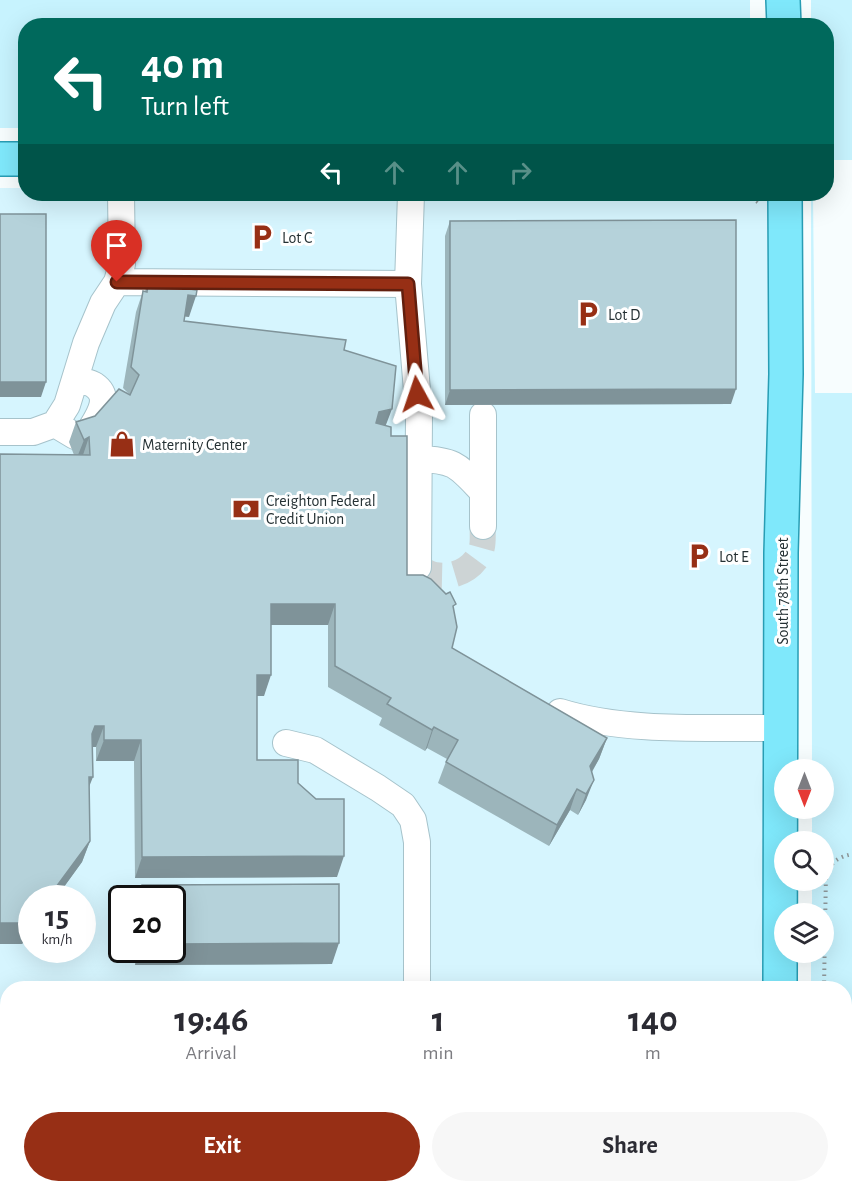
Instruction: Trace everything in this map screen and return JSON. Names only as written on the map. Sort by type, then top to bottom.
[{"type":"main road","points":[[783,0],[784,18]]},
{"type":"main road","points":[[0,159],[18,159]]},
{"type":"main road","name":"South 78th Street","points":[[780,981],[782,553],[786,374],[785,201]]},
{"type":"lane","points":[[0,432],[33,432],[55,424],[67,405],[86,343],[103,303],[117,282],[122,264],[121,201]]},
{"type":"lane","points":[[411,201],[408,284],[419,414],[418,567]]},
{"type":"lane","points":[[117,282],[408,284]]},
{"type":"lane","points":[[55,424],[75,435],[89,432],[102,409],[103,398],[95,385],[76,379]]},
{"type":"lane","points":[[483,415],[483,525]]},
{"type":"lane","points":[[418,459],[440,460],[459,466],[483,492]]},
{"type":"lane","points":[[560,712],[585,720],[627,724],[670,727],[781,728]]},
{"type":"lane","points":[[286,743],[315,750],[378,788],[403,805],[413,820],[417,842],[417,981]]},
{"type":"path","points":[[824,981],[826,872],[832,862],[842,856],[852,854]]},
{"type":"shaded area","points":[[0,0],[750,0],[750,18],[18,18],[18,128],[0,128]]},
{"type":"shaded area","points":[[811,0],[852,0],[852,160],[834,160],[834,18],[811,18]]},
{"type":"shaded area","points":[[0,188],[18,188],[18,201],[769,201],[766,981],[0,981]]},
{"type":"shaded area","points":[[811,201],[813,201],[815,393],[852,393],[852,981],[811,981],[811,963],[834,963],[834,903],[812,903],[812,891],[834,891],[834,831],[812,831],[812,819],[834,819],[834,759],[812,759]]},
{"type":"building","points":[[0,214],[46,214],[46,382],[0,382]]},
{"type":"building","name":"Lot D","points":[[736,220],[736,389],[450,390],[450,221]]},
{"type":"building","points":[[148,283],[197,290],[196,296],[188,295],[184,321],[346,340],[344,350],[396,366],[392,409],[379,412],[376,423],[391,427],[391,436],[407,436],[407,575],[423,575],[431,579],[446,594],[450,592],[456,604],[453,606],[457,627],[452,648],[607,738],[590,766],[594,780],[586,794],[577,789],[557,825],[446,762],[458,740],[434,727],[432,730],[387,704],[391,698],[335,666],[335,604],[271,604],[271,675],[257,675],[257,760],[298,760],[298,783],[316,799],[344,799],[344,856],[142,857],[141,740],[104,740],[104,726],[95,726],[92,734],[93,777],[89,777],[90,841],[58,885],[18,885],[18,923],[0,923],[0,454],[90,455],[89,437],[84,440],[76,422],[95,416],[119,389],[130,395],[139,375],[131,367],[143,291],[147,292]]},
{"type":"building","points":[[339,884],[339,943],[186,944],[186,885],[142,885]]},
{"type":"tunnel","points":[[418,567],[431,574],[442,576],[463,571],[474,562],[481,550],[483,526]]},
{"type":"place","name":"Lot C","points":[[262,237]]},
{"type":"place","name":"Lot D","points":[[588,314]]},
{"type":"place","name":"Maternity Center","points":[[122,444]]},
{"type":"place","name":"Creighton Federal Credit Union","points":[[246,509]]},
{"type":"place","name":"Lot E","points":[[699,556]]},
{"type":"route","points":[[117,282],[408,284],[417,394]]}]
